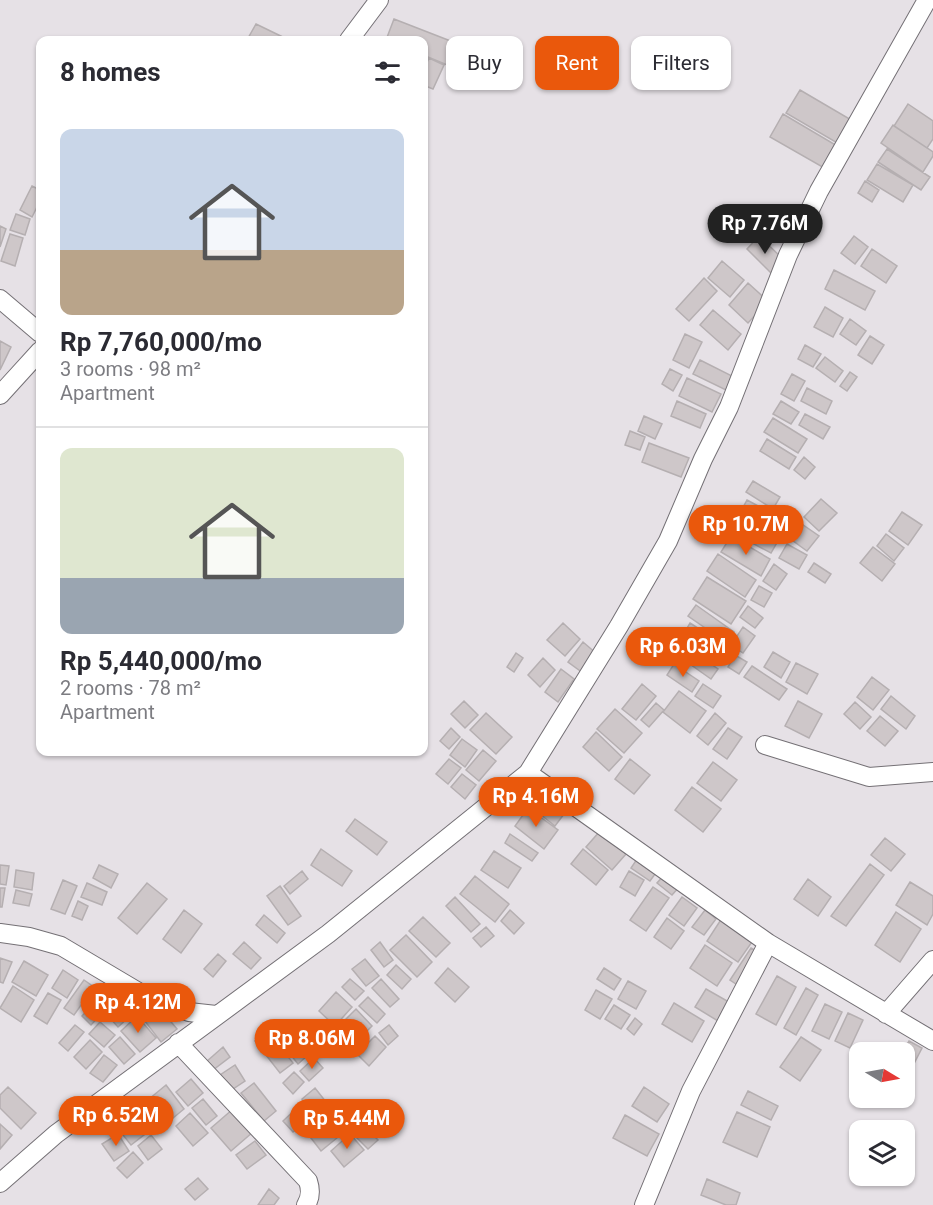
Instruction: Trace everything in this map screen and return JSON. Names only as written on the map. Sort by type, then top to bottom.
[{"type":"street","points":[[352,36],[379,0]]},
{"type":"street","points":[[0,1183],[57,1134],[328,934],[528,773],[619,626],[668,541],[703,459],[729,407],[788,255],[819,191],[927,0]]},
{"type":"street","points":[[0,299],[36,330]]},
{"type":"street","points":[[0,395],[36,355]]},
{"type":"street","points":[[765,745],[869,777],[933,772]]},
{"type":"street","points":[[528,773],[768,943],[933,1041]]},
{"type":"street","points":[[0,933],[61,945],[152,1000],[189,1012],[216,1015]]},
{"type":"street","points":[[644,1205],[691,1091],[768,943]]},
{"type":"street","points":[[886,1014],[933,960]]},
{"type":"street","points":[[178,1043],[308,1181],[310,1199],[306,1205]]},
{"type":"building","points":[[394,19],[446,39],[446,64],[428,57],[428,36],[388,36]]},
{"type":"building","points":[[256,24],[281,36],[249,36]]},
{"type":"building","points":[[429,58],[444,65],[433,89],[428,87]]},
{"type":"building","points":[[800,90],[853,121],[839,144],[786,113]]},
{"type":"building","points":[[908,104],[933,121],[933,139],[927,148],[894,126]]},
{"type":"building","points":[[783,114],[839,147],[826,169],[770,137]]},
{"type":"building","points":[[893,125],[933,152],[923,172],[881,143]]},
{"type":"building","points":[[887,149],[930,177],[921,190],[878,162]]},
{"type":"building","points":[[877,164],[913,185],[903,202],[867,180]]},
{"type":"building","points":[[865,181],[879,190],[872,202],[858,193]]},
{"type":"building","points":[[32,186],[36,188],[36,209],[32,217],[20,210]]},
{"type":"building","points":[[16,214],[30,219],[25,235],[10,230]]},
{"type":"building","points":[[0,226],[6,229],[0,247]]},
{"type":"building","points":[[10,234],[23,238],[15,266],[1,261]]},
{"type":"building","points":[[759,236],[784,260],[771,273],[747,249]]},
{"type":"building","points":[[854,236],[868,247],[855,264],[841,253]]},
{"type":"building","points":[[872,249],[897,266],[886,283],[861,266]]},
{"type":"building","points":[[722,261],[744,280],[730,297],[708,278]]},
{"type":"building","points":[[834,270],[875,291],[865,310],[825,289]]},
{"type":"building","points":[[704,278],[717,291],[689,321],[676,309]]},
{"type":"building","points":[[748,283],[768,301],[748,323],[729,305]]},
{"type":"building","points":[[825,307],[843,318],[833,337],[814,327]]},
{"type":"building","points":[[713,310],[741,334],[728,350],[700,325]]},
{"type":"building","points":[[850,319],[866,331],[856,345],[840,334]]},
{"type":"building","points":[[685,334],[702,342],[689,368],[673,360]]},
{"type":"building","points":[[870,336],[884,345],[872,364],[858,355]]},
{"type":"building","points":[[0,341],[11,347],[0,370]]},
{"type":"building","points":[[805,345],[821,354],[813,367],[798,359]]},
{"type":"building","points":[[825,357],[843,371],[835,382],[816,368]]},
{"type":"building","points":[[700,360],[732,376],[726,390],[693,374]]},
{"type":"building","points":[[670,369],[682,375],[673,391],[662,384]]},
{"type":"building","points":[[850,372],[857,377],[847,391],[840,386]]},
{"type":"building","points":[[792,374],[805,381],[794,401],[781,394]]},
{"type":"building","points":[[687,378],[721,394],[712,412],[679,396]]},
{"type":"building","points":[[807,388],[832,401],[826,414],[801,401]]},
{"type":"building","points":[[677,401],[706,414],[700,428],[671,416]]},
{"type":"building","points":[[781,401],[799,412],[791,424],[773,414]]},
{"type":"building","points":[[805,414],[830,427],[823,439],[799,425]]},
{"type":"building","points":[[644,416],[662,424],[655,439],[638,431]]},
{"type":"building","points":[[773,418],[807,439],[798,453],[764,432]]},
{"type":"building","points":[[630,431],[645,437],[640,450],[625,445]]},
{"type":"building","points":[[767,439],[796,457],[789,469],[760,451]]},
{"type":"building","points":[[649,443],[689,458],[681,477],[642,462]]},
{"type":"building","points":[[804,457],[815,467],[805,479],[794,470]]},
{"type":"building","points":[[753,481],[780,497],[773,509],[746,492]]},
{"type":"building","points":[[821,499],[837,513],[819,531],[804,517]]},
{"type":"building","points":[[747,500],[775,515],[768,528],[740,513]]},
{"type":"building","points":[[902,512],[922,525],[908,545],[889,531]]},
{"type":"building","points":[[745,520],[779,539],[771,553],[737,535]]},
{"type":"building","points":[[796,520],[819,536],[807,551],[785,535]]},
{"type":"building","points":[[886,534],[904,548],[894,561],[877,546]]},
{"type":"building","points":[[731,536],[770,559],[761,576],[721,552]]},
{"type":"building","points":[[787,544],[807,555],[799,569],[779,558]]},
{"type":"building","points":[[873,547],[895,564],[882,581],[860,563]]},
{"type":"building","points":[[718,554],[756,580],[745,597],[707,571]]},
{"type":"building","points":[[814,563],[831,574],[825,583],[808,572]]},
{"type":"building","points":[[774,564],[787,574],[776,590],[763,581]]},
{"type":"building","points":[[707,577],[746,601],[731,624],[693,599]]},
{"type":"building","points":[[759,586],[772,593],[764,607],[751,600]]},
{"type":"building","points":[[696,605],[734,632],[727,643],[688,616]]},
{"type":"building","points":[[748,606],[763,618],[755,628],[740,617]]},
{"type":"building","points":[[563,623],[580,639],[565,656],[547,640]]},
{"type":"building","points":[[690,623],[710,636],[702,649],[682,637]]},
{"type":"building","points":[[743,627],[755,636],[743,653],[731,645]]},
{"type":"building","points":[[713,639],[730,651],[721,665],[703,653]]},
{"type":"building","points":[[583,642],[597,654],[583,673],[568,662]]},
{"type":"building","points":[[679,642],[718,669],[711,679],[673,652]]},
{"type":"building","points":[[773,652],[790,662],[781,678],[764,667]]},
{"type":"building","points":[[516,653],[523,658],[514,672],[507,667]]},
{"type":"building","points":[[735,655],[747,662],[739,674],[728,667]]},
{"type":"building","points":[[543,658],[555,670],[540,687],[528,675]]},
{"type":"building","points":[[796,663],[818,674],[807,694],[786,682]]},
{"type":"building","points":[[674,664],[699,681],[692,692],[667,675]]},
{"type":"building","points":[[752,666],[787,689],[779,700],[744,677]]},
{"type":"building","points":[[561,669],[574,679],[558,702],[545,692]]},
{"type":"building","points":[[872,677],[889,690],[873,710],[857,697]]},
{"type":"building","points":[[642,684],[656,696],[636,720],[622,709]]},
{"type":"building","points":[[703,684],[721,696],[713,708],[695,696]]},
{"type":"building","points":[[679,691],[706,711],[690,733],[663,712]]},
{"type":"building","points":[[891,696],[915,716],[906,729],[881,709]]},
{"type":"building","points":[[464,701],[478,715],[465,728],[451,714]]},
{"type":"building","points":[[798,701],[822,714],[809,738],[785,726]]},
{"type":"building","points":[[855,702],[871,717],[860,729],[844,714]]},
{"type":"building","points":[[656,703],[664,710],[649,727],[641,720]]},
{"type":"building","points":[[615,709],[642,733],[624,753],[597,729]]},
{"type":"building","points":[[486,713],[512,737],[496,754],[470,730]]},
{"type":"building","points":[[715,713],[726,723],[708,745],[697,736]]},
{"type":"building","points":[[880,716],[898,731],[885,746],[867,731]]},
{"type":"building","points":[[451,728],[460,737],[449,749],[440,741]]},
{"type":"building","points":[[728,728],[742,737],[727,759],[713,749]]},
{"type":"building","points":[[596,732],[622,757],[609,771],[583,747]]},
{"type":"building","points":[[462,739],[477,750],[465,767],[450,755]]},
{"type":"building","points":[[483,750],[496,761],[479,781],[466,770]]},
{"type":"building","points":[[449,759],[461,768],[448,784],[436,774]]},
{"type":"building","points":[[630,759],[650,775],[634,794],[615,779]]},
{"type":"building","points":[[713,762],[737,780],[721,801],[697,783]]},
{"type":"building","points":[[462,774],[476,785],[465,799],[451,787]]},
{"type":"building","points":[[692,787],[721,809],[703,832],[675,810]]},
{"type":"building","points":[[544,791],[567,810],[555,826],[531,807]]},
{"type":"building","points":[[528,808],[558,830],[544,849],[515,826]]},
{"type":"building","points":[[355,819],[387,842],[377,855],[346,831]]},
{"type":"building","points":[[600,831],[626,854],[612,870],[586,847]]},
{"type":"building","points":[[510,834],[538,853],[532,861],[505,843]]},
{"type":"building","points":[[885,838],[905,854],[891,871],[871,855]]},
{"type":"building","points":[[321,849],[352,871],[342,886],[311,865]]},
{"type":"building","points":[[583,849],[608,870],[596,885],[571,864]]},
{"type":"building","points":[[494,851],[521,868],[508,888],[481,870]]},
{"type":"building","points":[[639,856],[658,870],[650,881],[631,868]]},
{"type":"building","points":[[870,864],[884,875],[846,926],[831,916]]},
{"type":"building","points":[[0,865],[9,866],[6,885],[0,884]]},
{"type":"building","points":[[99,865],[118,874],[111,888],[93,878]]},
{"type":"building","points":[[16,870],[34,873],[32,890],[14,887]]},
{"type":"building","points":[[302,871],[308,879],[290,894],[284,886]]},
{"type":"building","points":[[629,871],[644,880],[635,896],[620,887]]},
{"type":"building","points":[[665,874],[680,886],[672,895],[657,883]]},
{"type":"building","points":[[475,876],[509,904],[495,922],[460,894]]},
{"type":"building","points":[[808,879],[831,897],[818,916],[794,899]]},
{"type":"building","points":[[63,880],[77,886],[65,914],[51,909]]},
{"type":"building","points":[[910,882],[933,896],[933,914],[927,925],[896,905]]},
{"type":"building","points":[[87,883],[107,892],[102,905],[81,897]]},
{"type":"building","points":[[147,883],[167,899],[137,934],[118,918]]},
{"type":"building","points":[[280,886],[301,916],[288,925],[267,896]]},
{"type":"building","points":[[653,887],[669,898],[646,931],[630,920]]},
{"type":"building","points":[[0,888],[5,888],[2,907],[0,907]]},
{"type":"building","points":[[16,890],[32,894],[29,906],[13,903]]},
{"type":"building","points":[[455,897],[480,924],[471,932],[446,906]]},
{"type":"building","points":[[682,897],[697,908],[684,926],[669,915]]},
{"type":"building","points":[[78,901],[88,906],[82,920],[72,916]]},
{"type":"building","points":[[184,910],[202,924],[181,953],[163,939]]},
{"type":"building","points":[[510,910],[524,923],[514,934],[501,921]]},
{"type":"building","points":[[705,910],[716,919],[704,935],[692,927]]},
{"type":"building","points":[[896,912],[921,929],[900,962],[875,945]]},
{"type":"building","points":[[264,915],[285,933],[277,943],[256,925]]},
{"type":"building","points":[[423,917],[450,943],[436,957],[409,931]]},
{"type":"building","points":[[667,918],[684,931],[671,949],[654,937]]},
{"type":"building","points":[[722,918],[754,939],[738,962],[707,941]]},
{"type":"building","points":[[486,927],[494,936],[481,947],[473,938]]},
{"type":"building","points":[[406,935],[432,962],[417,977],[390,950]]},
{"type":"building","points":[[244,942],[261,958],[251,969],[233,954]]},
{"type":"building","points":[[380,942],[393,960],[384,967],[371,950]]},
{"type":"building","points":[[705,945],[732,963],[717,986],[690,968]]},
{"type":"building","points":[[751,948],[760,953],[739,986],[730,980]]},
{"type":"building","points":[[218,954],[226,961],[213,977],[204,969]]},
{"type":"building","points":[[0,958],[12,962],[3,983],[0,982]]},
{"type":"building","points":[[365,959],[379,976],[366,986],[352,969]]},
{"type":"building","points":[[24,961],[48,975],[36,996],[12,982]]},
{"type":"building","points":[[396,965],[411,979],[402,989],[387,975]]},
{"type":"building","points":[[448,968],[469,987],[455,1002],[435,983]]},
{"type":"building","points":[[604,968],[621,979],[614,990],[597,979]]},
{"type":"building","points":[[63,970],[78,980],[67,998],[52,988]]},
{"type":"building","points":[[777,976],[796,987],[776,1025],[756,1014]]},
{"type":"building","points":[[350,979],[364,991],[355,1000],[342,987]]},
{"type":"building","points":[[381,979],[399,999],[390,1007],[372,988]]},
{"type":"building","points":[[84,980],[94,987],[74,1015],[64,1008]]},
{"type":"building","points":[[628,981],[646,991],[636,1009],[618,999]]},
{"type":"building","points":[[107,983],[121,992],[111,1008],[97,999]]},
{"type":"building","points":[[13,986],[34,1000],[21,1022],[0,1008]]},
{"type":"building","points":[[806,988],[818,995],[796,1035],[784,1028]]},
{"type":"building","points":[[706,989],[729,1002],[718,1021],[695,1007]]},
{"type":"building","points":[[596,990],[612,999],[600,1019],[585,1010]]},
{"type":"building","points":[[336,992],[352,1007],[335,1026],[319,1011]]},
{"type":"building","points":[[48,993],[61,1000],[47,1024],[34,1016]]},
{"type":"building","points":[[129,997],[139,1008],[118,1027],[108,1016]]},
{"type":"building","points":[[368,997],[385,1014],[377,1023],[359,1006]]},
{"type":"building","points":[[96,1001],[106,1009],[91,1025],[82,1016]]},
{"type":"building","points":[[674,1003],[704,1021],[692,1042],[662,1024]]},
{"type":"building","points":[[156,1004],[177,1029],[161,1042],[141,1016]]},
{"type":"building","points":[[825,1004],[842,1012],[829,1039],[812,1031]]},
{"type":"building","points":[[614,1005],[630,1015],[621,1029],[605,1019]]},
{"type":"building","points":[[356,1009],[372,1026],[354,1044],[338,1027]]},
{"type":"building","points":[[848,1013],[863,1020],[853,1042],[849,1042],[849,1048],[835,1041]]},
{"type":"building","points":[[137,1016],[156,1038],[140,1052],[121,1031]]},
{"type":"building","points":[[635,1018],[642,1024],[634,1035],[627,1029]]},
{"type":"building","points":[[281,1020],[308,1055],[298,1064],[270,1029]]},
{"type":"building","points":[[100,1022],[115,1035],[104,1047],[89,1034]]},
{"type":"building","points":[[75,1025],[84,1032],[68,1051],[59,1043]]},
{"type":"building","points":[[389,1025],[398,1036],[388,1045],[379,1033]]},
{"type":"building","points":[[268,1031],[293,1063],[280,1073],[255,1041]]},
{"type":"building","points":[[375,1036],[386,1047],[369,1066],[357,1054]]},
{"type":"building","points":[[120,1037],[135,1054],[124,1064],[109,1047]]},
{"type":"building","points":[[801,1037],[821,1050],[800,1081],[780,1067]]},
{"type":"building","points":[[90,1040],[102,1052],[86,1069],[74,1057]]},
{"type":"building","points":[[915,1044],[922,1048],[915,1062]]},
{"type":"building","points":[[223,1047],[230,1057],[213,1070],[206,1062]]},
{"type":"building","points":[[104,1055],[117,1065],[103,1082],[90,1073]]},
{"type":"building","points":[[314,1058],[323,1068],[309,1081],[300,1071]]},
{"type":"building","points":[[235,1065],[245,1081],[230,1091],[220,1075]]},
{"type":"building","points":[[294,1072],[304,1082],[293,1094],[283,1083]]},
{"type":"building","points":[[191,1079],[203,1093],[188,1106],[176,1092]]},
{"type":"building","points":[[254,1083],[276,1111],[264,1121],[241,1093]]},
{"type":"building","points":[[166,1085],[184,1109],[167,1123],[149,1099]]},
{"type":"building","points":[[8,1087],[36,1113],[21,1129],[0,1108],[0,1095]]},
{"type":"building","points":[[644,1087],[669,1104],[657,1122],[632,1106]]},
{"type":"building","points":[[315,1088],[334,1112],[321,1122],[302,1099]]},
{"type":"building","points":[[748,1091],[778,1106],[771,1120],[741,1105]]},
{"type":"building","points":[[203,1099],[217,1116],[206,1125],[192,1108]]},
{"type":"building","points":[[300,1105],[311,1117],[293,1132],[283,1121]]},
{"type":"building","points":[[233,1109],[253,1132],[231,1151],[211,1128]]},
{"type":"building","points":[[133,1111],[149,1131],[131,1145],[115,1125]]},
{"type":"building","points":[[737,1112],[770,1127],[757,1157],[723,1142]]},
{"type":"building","points":[[190,1113],[208,1133],[193,1146],[176,1126]]},
{"type":"building","points":[[625,1115],[659,1134],[647,1156],[613,1138]]},
{"type":"building","points":[[332,1120],[343,1133],[321,1151],[311,1138]]},
{"type":"building","points":[[358,1120],[378,1140],[368,1149],[349,1130]]},
{"type":"building","points":[[0,1124],[12,1135],[0,1149]]},
{"type":"building","points":[[118,1134],[129,1151],[114,1161],[102,1144]]},
{"type":"building","points":[[350,1134],[364,1150],[344,1167],[331,1151]]},
{"type":"building","points":[[151,1135],[162,1149],[148,1160],[138,1146]]},
{"type":"building","points":[[255,1141],[266,1155],[247,1169],[236,1155]]},
{"type":"building","points":[[133,1152],[143,1163],[127,1178],[117,1168]]},
{"type":"building","points":[[198,1178],[208,1189],[195,1200],[185,1189]]},
{"type":"building","points":[[707,1179],[740,1193],[736,1205],[726,1205],[701,1195]]},
{"type":"building","points":[[269,1189],[279,1198],[274,1205],[258,1205]]}]
